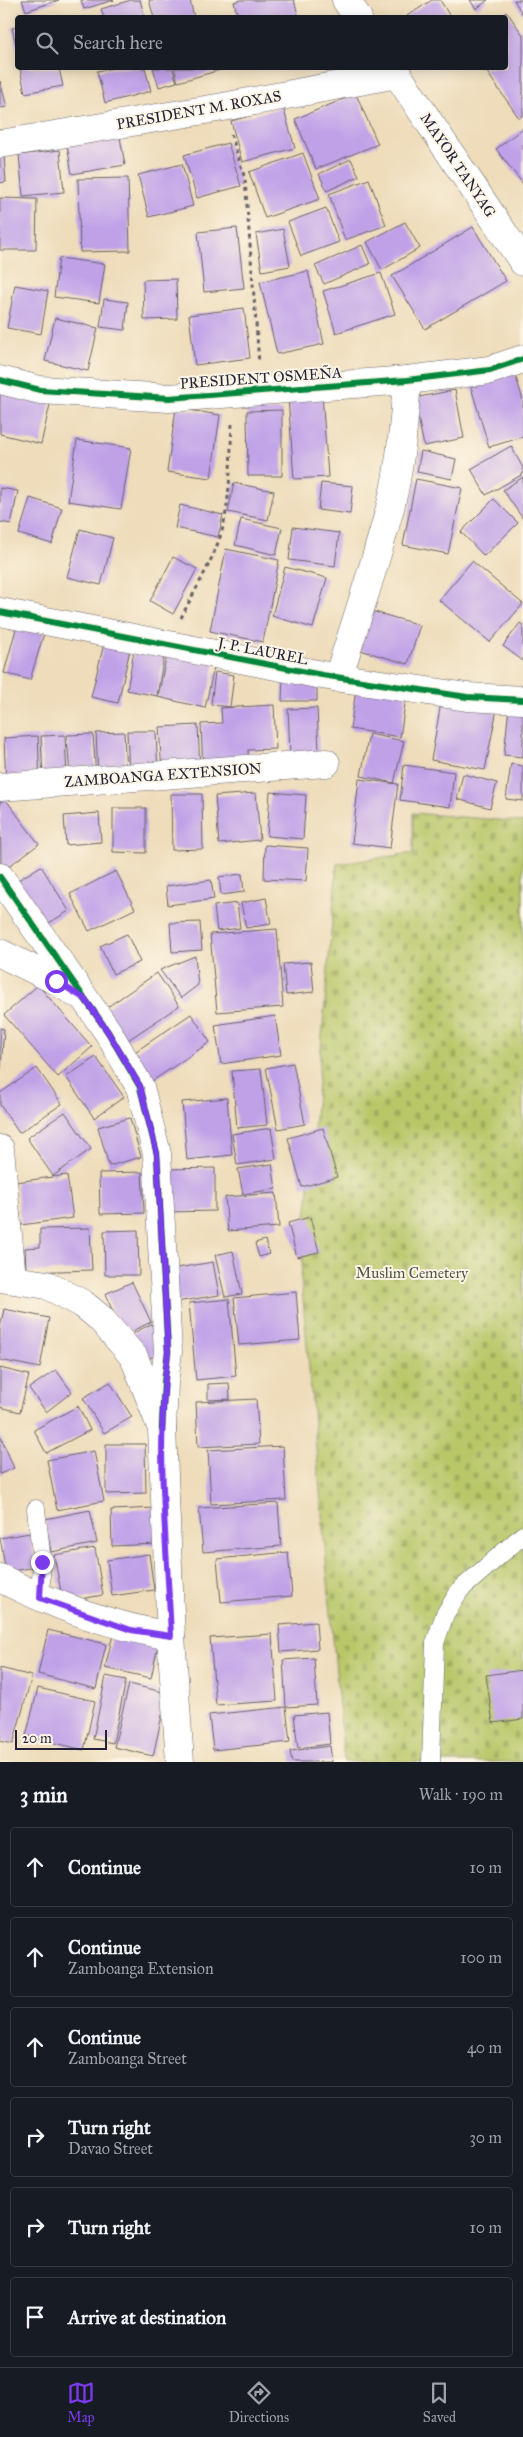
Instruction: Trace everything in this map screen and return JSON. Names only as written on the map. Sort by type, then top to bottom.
[{"type":"street","points":[[346,0],[356,15]]},
{"type":"street","name":"PRESIDENT M. ROXAS","points":[[0,144],[223,107],[395,71]]},
{"type":"street","name":"MAYOR TANYAG","points":[[395,71],[523,262]]},
{"type":"street","name":"PRESIDENT OSMEÑA","points":[[0,380],[40,390],[169,398],[407,380],[490,370],[523,358]]},
{"type":"street","points":[[338,678],[370,582],[392,502],[402,444],[407,380]]},
{"type":"street","name":"J. P. LAUREL","points":[[0,612],[338,678],[467,697],[523,700]]},
{"type":"street","name":"ZAMBOANGA EXTENSION","points":[[0,787],[326,763]]},
{"type":"street","points":[[0,877],[108,1032],[140,1086],[157,1154],[168,1352],[164,1382],[162,1429],[171,1636],[180,1762]]},
{"type":"street","points":[[0,953],[56,981],[85,999]]},
{"type":"street","points":[[0,1149],[6,1278],[47,1285],[83,1304],[100,1318],[134,1356],[162,1429]]},
{"type":"street","points":[[0,1578],[40,1598],[131,1630],[171,1636]]},
{"type":"lane","points":[[36,1510],[42,1562],[40,1598]]},
{"type":"lane","points":[[431,1762],[435,1643],[445,1614],[460,1590],[523,1535]]},
{"type":"path","points":[[223,107],[245,179],[261,391]]},
{"type":"path","points":[[168,645],[223,528],[230,478],[234,393]]},
{"type":"green space","name":"Muslim Cemetery","points":[[413,813],[523,822],[523,1762],[344,1762],[301,1278],[337,864],[413,853]]},
{"type":"building","points":[[22,0],[59,0],[26,11]]},
{"type":"building","points":[[81,0],[114,0],[84,9]]},
{"type":"building","points":[[131,0],[140,0],[144,15],[103,15],[101,9]]},
{"type":"building","points":[[149,0],[190,0],[193,15],[153,15]]},
{"type":"building","points":[[241,0],[294,0],[298,15],[237,15],[234,2]]},
{"type":"building","points":[[432,0],[440,0],[449,15],[409,15]]},
{"type":"building","points":[[470,0],[488,0],[476,9]]},
{"type":"building","points":[[514,0],[523,0],[523,15]]},
{"type":"building","points":[[507,12],[523,35],[523,115],[519,118],[485,70],[508,70],[508,15],[503,15]]},
{"type":"building","points":[[12,28],[15,28],[15,41]]},
{"type":"building","points":[[20,70],[59,70],[63,86],[25,93]]},
{"type":"building","points":[[146,70],[151,91],[105,103],[97,71]]},
{"type":"building","points":[[154,70],[173,70],[177,82],[159,87]]},
{"type":"building","points":[[175,70],[220,70],[178,82]]},
{"type":"building","points":[[0,81],[7,107],[0,108]]},
{"type":"building","points":[[356,94],[378,144],[316,169],[295,119]]},
{"type":"building","points":[[283,107],[295,148],[242,162],[231,121]]},
{"type":"building","points":[[523,128],[523,184],[496,149]]},
{"type":"building","points":[[120,137],[125,165],[72,174],[67,145]]},
{"type":"building","points":[[228,143],[241,186],[197,198],[184,155]]},
{"type":"building","points":[[60,150],[64,192],[23,196],[19,155]]},
{"type":"building","points":[[303,153],[320,199],[265,218],[249,172]]},
{"type":"building","points":[[0,155],[4,155],[6,182],[0,183]]},
{"type":"building","points":[[351,159],[359,176],[327,191],[319,174]]},
{"type":"building","points":[[182,164],[193,206],[149,217],[138,175]]},
{"type":"building","points":[[128,178],[130,251],[80,252],[78,179]]},
{"type":"building","points":[[369,179],[386,225],[345,240],[329,194]]},
{"type":"building","points":[[0,198],[37,199],[36,250],[0,250]]},
{"type":"building","points":[[326,208],[339,242],[301,256],[288,222]]},
{"type":"building","points":[[405,222],[420,248],[382,270],[367,242]]},
{"type":"building","points":[[473,227],[506,281],[425,329],[392,276]]},
{"type":"building","points":[[237,228],[244,288],[204,292],[198,232]]},
{"type":"building","points":[[283,229],[290,266],[262,271],[256,234]]},
{"type":"building","points":[[362,245],[370,264],[324,284],[315,266]]},
{"type":"building","points":[[59,258],[105,264],[99,303],[54,297]]},
{"type":"building","points":[[308,271],[324,344],[277,354],[260,282]]},
{"type":"building","points":[[381,273],[395,314],[336,333],[323,291]]},
{"type":"building","points":[[176,279],[177,319],[144,320],[143,280]]},
{"type":"building","points":[[15,285],[48,291],[41,334],[7,328]]},
{"type":"building","points":[[104,299],[128,302],[125,330],[100,327]]},
{"type":"building","points":[[244,308],[250,358],[195,365],[189,315]]},
{"type":"building","points":[[55,318],[98,328],[88,371],[45,361]]},
{"type":"building","points":[[514,371],[523,400],[523,437],[489,447],[470,384]]},
{"type":"building","points":[[0,388],[51,400],[41,444],[0,434]]},
{"type":"building","points":[[455,390],[464,438],[424,446],[414,398]]},
{"type":"building","points":[[322,394],[328,477],[294,479],[288,397]]},
{"type":"building","points":[[176,408],[220,415],[211,478],[167,472]]},
{"type":"building","points":[[282,410],[282,476],[248,476],[247,411]]},
{"type":"building","points":[[77,440],[131,448],[121,509],[68,501]]},
{"type":"building","points":[[511,446],[523,468],[523,474],[486,495],[471,469]]},
{"type":"building","points":[[421,451],[456,459],[452,479],[417,472]]},
{"type":"building","points":[[523,477],[523,519],[503,490]]},
{"type":"building","points":[[416,479],[462,488],[448,554],[403,545]]},
{"type":"building","points":[[234,483],[274,491],[268,520],[228,512]]},
{"type":"building","points":[[321,483],[353,486],[350,514],[318,510]]},
{"type":"building","points":[[0,488],[18,491],[11,524],[0,522]]},
{"type":"building","points":[[30,498],[62,508],[52,544],[19,534]]},
{"type":"building","points":[[494,499],[518,523],[484,556],[461,532]]},
{"type":"building","points":[[180,505],[223,515],[218,537],[175,528]]},
{"type":"building","points":[[241,519],[282,528],[276,555],[235,545]]},
{"type":"building","points":[[293,527],[339,533],[335,566],[289,560]]},
{"type":"building","points":[[80,529],[113,538],[101,585],[67,577]]},
{"type":"building","points":[[226,549],[279,560],[263,642],[210,631]]},
{"type":"building","points":[[173,557],[197,569],[173,614],[150,601]]},
{"type":"building","points":[[472,561],[523,604],[490,642],[439,600]]},
{"type":"building","points":[[285,567],[327,578],[313,628],[272,616]]},
{"type":"building","points":[[371,611],[420,625],[408,664],[360,650]]},
{"type":"building","points":[[520,623],[523,625],[523,661],[503,646]]},
{"type":"building","points":[[17,625],[44,633],[30,680],[4,673]]},
{"type":"building","points":[[105,639],[131,645],[118,703],[91,697]]},
{"type":"building","points":[[135,645],[165,650],[157,696],[127,690]]},
{"type":"building","points":[[167,653],[215,663],[205,708],[158,697]]},
{"type":"building","points":[[215,672],[234,675],[230,707],[211,705]]},
{"type":"building","points":[[283,675],[317,675],[317,701],[282,701]]},
{"type":"building","points":[[357,683],[407,691],[400,737],[350,729]]},
{"type":"building","points":[[442,697],[497,709],[485,770],[431,760]]},
{"type":"building","points":[[274,705],[276,749],[248,750],[249,768],[203,770],[201,724],[222,723],[221,708]]},
{"type":"building","points":[[509,707],[523,709],[523,757],[504,755]]},
{"type":"building","points":[[317,708],[319,752],[290,754],[288,709]]},
{"type":"building","points":[[198,725],[200,770],[162,772],[159,727]]},
{"type":"building","points":[[127,731],[156,731],[158,774],[129,775]]},
{"type":"building","points":[[124,732],[126,774],[98,775],[96,733]]},
{"type":"building","points":[[93,734],[96,776],[70,777],[67,735]]},
{"type":"building","points":[[369,734],[404,741],[394,783],[361,776]]},
{"type":"building","points":[[65,735],[67,777],[43,778],[41,736]]},
{"type":"building","points":[[38,736],[40,782],[6,783],[4,738]]},
{"type":"building","points":[[511,764],[523,766],[523,801],[506,799]]},
{"type":"building","points":[[404,765],[454,772],[450,807],[400,800]]},
{"type":"building","points":[[463,774],[497,783],[490,808],[457,799]]},
{"type":"building","points":[[359,779],[398,784],[390,848],[352,843]]},
{"type":"building","points":[[270,792],[306,795],[303,839],[267,836]]},
{"type":"building","points":[[256,793],[260,840],[219,844],[215,796]]},
{"type":"building","points":[[171,794],[202,794],[203,849],[172,850]]},
{"type":"building","points":[[3,796],[39,844],[1,872],[0,798]]},
{"type":"building","points":[[113,808],[146,808],[146,853],[113,852]]},
{"type":"building","points":[[99,813],[101,842],[66,845],[64,816]]},
{"type":"building","points":[[265,845],[308,848],[306,881],[264,879]]},
{"type":"building","points":[[41,866],[69,911],[42,927],[15,882]]},
{"type":"building","points":[[116,871],[135,909],[89,931],[70,894]]},
{"type":"building","points":[[242,874],[244,892],[221,895],[219,877]]},
{"type":"building","points":[[211,880],[214,899],[168,905],[166,886]]},
{"type":"building","points":[[266,898],[271,924],[246,928],[241,903]]},
{"type":"building","points":[[237,903],[240,928],[217,931],[214,906]]},
{"type":"building","points":[[200,922],[202,950],[172,952],[170,923]]},
{"type":"building","points":[[277,929],[283,1007],[217,1012],[210,934]]},
{"type":"building","points":[[127,934],[140,962],[113,974],[100,946]]},
{"type":"building","points":[[195,956],[198,985],[181,998],[160,970]]},
{"type":"building","points":[[311,962],[314,992],[286,995],[283,964]]},
{"type":"building","points":[[157,973],[179,1006],[122,1044],[100,1012]]},
{"type":"building","points":[[38,985],[92,1047],[58,1077],[4,1015]]},
{"type":"building","points":[[191,1014],[210,1042],[148,1084],[129,1056]]},
{"type":"building","points":[[275,1016],[281,1055],[221,1064],[215,1025]]},
{"type":"building","points":[[0,1028],[4,1029],[1,1068],[0,1068]]},
{"type":"building","points":[[96,1057],[124,1097],[94,1118],[66,1077]]},
{"type":"building","points":[[293,1063],[305,1124],[278,1129],[266,1068]]},
{"type":"building","points":[[37,1068],[62,1104],[19,1133],[0,1105],[0,1093]]},
{"type":"building","points":[[261,1069],[267,1125],[237,1128],[232,1071]]},
{"type":"building","points":[[227,1098],[232,1155],[187,1160],[182,1102]]},
{"type":"building","points":[[65,1112],[91,1149],[53,1176],[27,1138]]},
{"type":"building","points":[[130,1118],[141,1157],[109,1166],[98,1127]]},
{"type":"building","points":[[271,1128],[276,1159],[237,1165],[232,1134]]},
{"type":"building","points":[[323,1128],[337,1177],[302,1187],[288,1138]]},
{"type":"building","points":[[272,1164],[276,1189],[243,1194],[238,1169]]},
{"type":"building","points":[[215,1168],[215,1211],[168,1212],[168,1169]]},
{"type":"building","points":[[142,1172],[144,1213],[100,1214],[99,1173]]},
{"type":"building","points":[[67,1175],[73,1218],[21,1225],[16,1182]]},
{"type":"building","points":[[276,1193],[279,1227],[228,1231],[225,1197]]},
{"type":"building","points":[[310,1217],[319,1252],[297,1257],[288,1223]]},
{"type":"building","points":[[90,1228],[92,1270],[26,1272],[25,1248],[40,1247],[40,1229]]},
{"type":"building","points":[[138,1230],[139,1275],[105,1275],[104,1231]]},
{"type":"building","points":[[265,1240],[269,1254],[259,1257],[255,1243]]},
{"type":"building","points":[[233,1251],[242,1294],[225,1297],[215,1255]]},
{"type":"building","points":[[213,1262],[219,1295],[176,1302],[171,1269]]},
{"type":"building","points":[[132,1282],[151,1322],[124,1335],[105,1294]]},
{"type":"building","points":[[296,1292],[300,1340],[239,1345],[234,1298]]},
{"type":"building","points":[[229,1299],[236,1376],[196,1380],[189,1303]]},
{"type":"building","points":[[4,1309],[49,1318],[40,1368],[0,1360],[0,1328]]},
{"type":"building","points":[[151,1324],[165,1350],[141,1363],[128,1336]]},
{"type":"building","points":[[0,1368],[29,1375],[20,1412],[0,1407]]},
{"type":"building","points":[[56,1370],[72,1392],[46,1412],[29,1388]]},
{"type":"building","points":[[110,1382],[132,1417],[104,1433],[83,1398]]},
{"type":"building","points":[[229,1383],[230,1399],[208,1400],[208,1384]]},
{"type":"building","points":[[256,1399],[259,1444],[198,1447],[196,1402]]},
{"type":"building","points":[[78,1406],[90,1430],[46,1453],[34,1430]]},
{"type":"building","points":[[0,1435],[14,1468],[0,1474]]},
{"type":"building","points":[[106,1444],[145,1444],[146,1493],[106,1494]]},
{"type":"building","points":[[283,1446],[286,1500],[211,1504],[208,1450]]},
{"type":"building","points":[[94,1451],[104,1501],[57,1510],[47,1460]]},
{"type":"building","points":[[278,1503],[281,1546],[203,1552],[199,1508]]},
{"type":"building","points":[[156,1508],[158,1544],[112,1546],[111,1510]]},
{"type":"building","points":[[90,1510],[97,1543],[51,1552],[45,1519]]},
{"type":"building","points":[[30,1533],[36,1567],[6,1572],[0,1538]]},
{"type":"building","points":[[95,1548],[103,1595],[63,1602],[54,1555]]},
{"type":"building","points":[[288,1552],[292,1596],[221,1602],[217,1559]]},
{"type":"building","points":[[149,1554],[154,1590],[112,1596],[107,1560]]},
{"type":"building","points":[[316,1622],[318,1649],[281,1652],[279,1625]]},
{"type":"building","points":[[48,1630],[106,1644],[96,1689],[38,1674]]},
{"type":"building","points":[[114,1630],[159,1641],[151,1678],[105,1668]]},
{"type":"building","points":[[272,1634],[277,1701],[216,1705],[210,1638]]},
{"type":"building","points":[[314,1658],[317,1705],[286,1707],[283,1660]]},
{"type":"building","points":[[0,1668],[32,1676],[13,1744],[0,1741]]},
{"type":"building","points":[[523,1670],[523,1719],[493,1723],[486,1675]]},
{"type":"building","points":[[106,1676],[126,1680],[113,1743],[93,1739]]},
{"type":"building","points":[[129,1684],[167,1693],[153,1756],[114,1747]]},
{"type":"building","points":[[38,1688],[95,1701],[84,1750],[26,1736]]},
{"type":"building","points":[[286,1707],[290,1742],[213,1750],[209,1715]]},
{"type":"building","points":[[327,1712],[330,1744],[298,1748],[294,1715]]},
{"type":"building","points":[[330,1746],[332,1762],[292,1762],[290,1751]]},
{"type":"cycle path","points":[[0,380],[40,390],[169,398],[407,380],[490,370],[523,359]]},
{"type":"cycle path","points":[[0,612],[322,675],[467,697],[523,700]]},
{"type":"cycle path","points":[[0,877],[108,1032],[140,1087],[157,1154],[168,1352],[164,1383],[162,1429]]},
{"type":"route","points":[[42,1562],[40,1598],[131,1630],[171,1636],[162,1429],[164,1382],[168,1352],[157,1154],[140,1086],[108,1032],[85,999],[56,981]]}]
